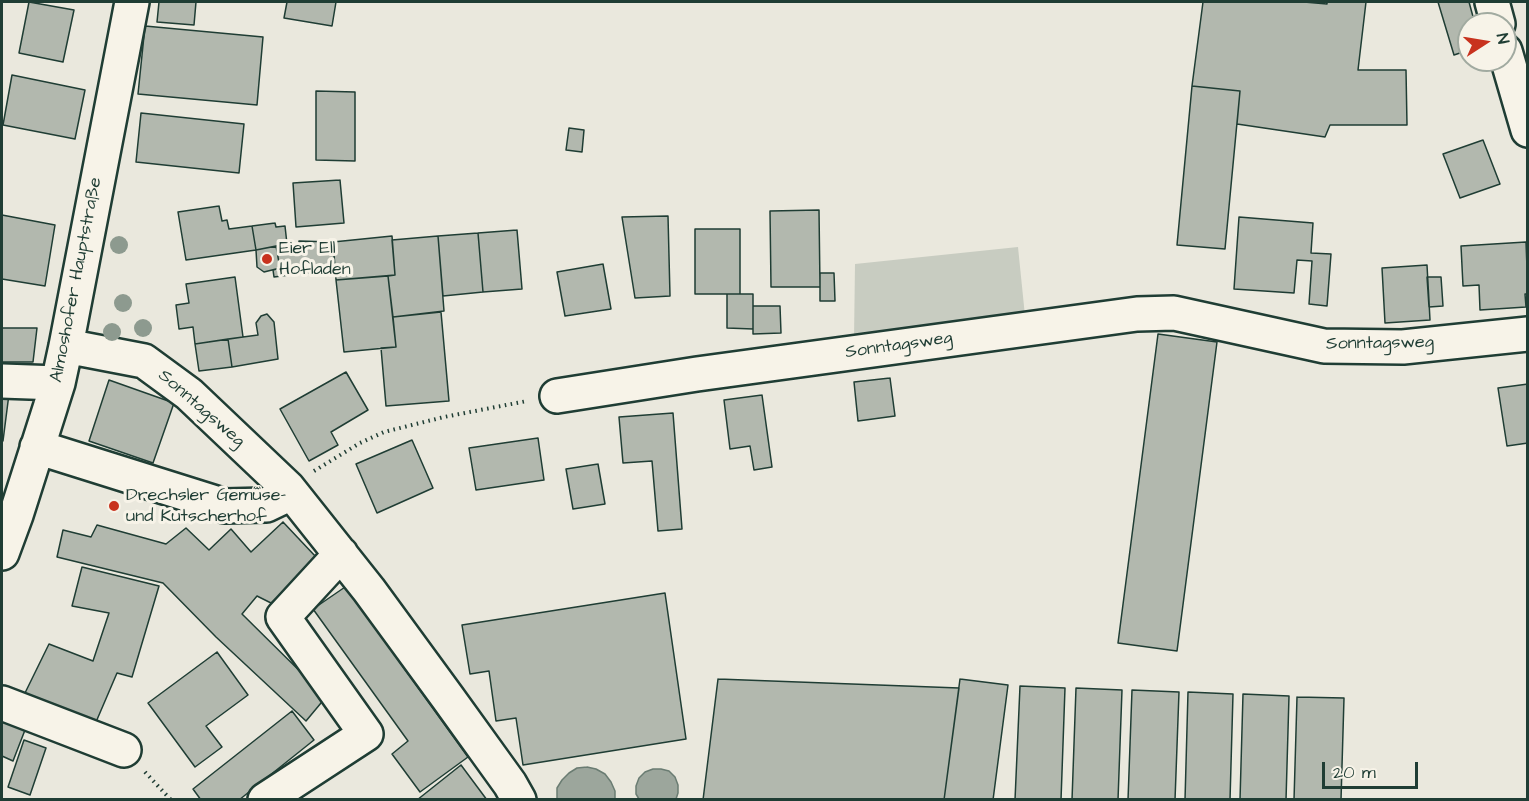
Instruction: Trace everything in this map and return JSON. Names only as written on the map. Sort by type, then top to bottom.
[{"type":"street","name":"Almoshofer Hauptstraße","points":[[2,553],[58,383],[132,2]]},
{"type":"street","points":[[1511,72],[1527,129]]},
{"type":"street","name":"Sonntagsweg","points":[[557,396],[1137,314],[1174,313],[1324,346],[1403,347],[1527,334]]},
{"type":"street","name":"Sonntagsweg","points":[[66,346],[144,361],[189,394],[289,491],[341,554],[448,698],[519,800]]},
{"type":"street","points":[[2,381],[58,383]]},
{"type":"street","points":[[37,447],[225,506],[266,505],[289,491]]},
{"type":"street","points":[[265,800],[366,734],[283,617],[341,554]]},
{"type":"street","points":[[2,703],[124,750]]},
{"type":"path","points":[[289,491],[360,443],[384,432],[444,417],[557,396]]},
{"type":"shaded area","points":[[1018,247],[1025,316],[854,339],[855,264]]},
{"type":"shaded area","points":[[587,767],[605,774],[615,791],[615,799],[557,799],[557,788],[562,780],[577,768]]},
{"type":"shaded area","points":[[653,769],[669,771],[675,777],[678,785],[676,799],[639,799],[636,786],[639,778],[645,772]]},
{"type":"building","points":[[29,2],[74,10],[63,62],[19,53]]},
{"type":"building","points":[[159,2],[196,2],[194,25],[157,22]]},
{"type":"building","points":[[287,2],[336,2],[332,26],[284,18]]},
{"type":"building","points":[[1203,2],[1327,4],[1327,2],[1366,2],[1358,70],[1406,70],[1407,125],[1330,125],[1325,137],[1237,124],[1240,91],[1192,86]]},
{"type":"building","points":[[1438,2],[1469,2],[1472,12],[1457,12],[1457,54],[1454,55]]},
{"type":"building","points":[[145,26],[263,37],[257,105],[138,94]]},
{"type":"building","points":[[12,75],[85,90],[75,139],[3,125]]},
{"type":"building","points":[[1192,86],[1240,91],[1225,249],[1177,245]]},
{"type":"building","points":[[316,91],[355,92],[355,161],[316,160]]},
{"type":"building","points":[[141,113],[244,124],[239,173],[136,162]]},
{"type":"building","points":[[569,128],[584,130],[582,152],[566,150]]},
{"type":"building","points":[[1483,140],[1500,184],[1460,198],[1443,154]]},
{"type":"building","points":[[340,180],[344,223],[296,227],[293,183]]},
{"type":"building","points":[[219,206],[222,221],[227,220],[229,229],[252,226],[256,250],[186,260],[178,212]]},
{"type":"building","points":[[819,210],[820,287],[771,287],[770,211]]},
{"type":"building","points":[[2,215],[55,225],[45,286],[2,279]]},
{"type":"building","points":[[668,216],[670,296],[635,298],[622,217]]},
{"type":"building","points":[[1239,217],[1313,223],[1311,253],[1331,254],[1327,306],[1309,304],[1312,261],[1297,260],[1294,293],[1234,289]]},
{"type":"building","points":[[275,223],[276,227],[285,226],[287,244],[256,250],[252,226]]},
{"type":"building","points":[[695,229],[740,229],[740,294],[695,294]]},
{"type":"building","points":[[517,230],[522,289],[483,292],[478,233]]},
{"type":"building","points":[[478,233],[483,292],[443,296],[438,236]]},
{"type":"building","points":[[392,236],[395,275],[336,280],[333,242]]},
{"type":"building","points":[[438,236],[444,311],[393,317],[388,276],[395,275],[392,240]]},
{"type":"building","points":[[299,241],[333,242],[335,269],[274,277],[273,270],[280,268],[276,246],[299,244]]},
{"type":"building","points":[[1526,242],[1528,294],[1525,294],[1526,307],[1480,310],[1479,285],[1463,286],[1461,246]]},
{"type":"building","name":"Eier Ell Hofladen","points":[[276,246],[280,268],[264,272],[257,267],[256,250]]},
{"type":"building","points":[[603,264],[611,309],[565,316],[557,272]]},
{"type":"building","points":[[1427,265],[1430,320],[1385,323],[1382,268]]},
{"type":"building","points":[[820,273],[834,273],[835,301],[820,301]]},
{"type":"building","points":[[388,276],[396,347],[344,352],[336,280]]},
{"type":"building","points":[[235,277],[243,337],[195,344],[193,327],[179,329],[176,305],[189,303],[186,284]]},
{"type":"building","points":[[1427,277],[1441,277],[1443,306],[1429,307]]},
{"type":"building","points":[[727,294],[753,294],[753,329],[727,328]]},
{"type":"building","points":[[753,306],[780,306],[781,333],[753,334]]},
{"type":"building","points":[[441,312],[449,401],[386,406],[381,348],[396,347],[393,317]]},
{"type":"building","points":[[267,314],[274,322],[278,359],[232,367],[228,339],[258,335],[256,323],[261,316]]},
{"type":"building","points":[[2,328],[37,328],[33,362],[2,362]]},
{"type":"building","points":[[1158,334],[1217,342],[1177,651],[1118,643]]},
{"type":"building","points":[[228,339],[232,367],[199,371],[195,344]]},
{"type":"building","points":[[346,372],[368,410],[331,432],[338,445],[309,461],[280,409]]},
{"type":"building","points":[[890,378],[895,416],[858,421],[854,382]]},
{"type":"building","points":[[109,380],[174,403],[153,463],[89,441]]},
{"type":"building","points":[[1528,384],[1528,443],[1507,446],[1498,388]]},
{"type":"building","points":[[2,393],[9,394],[3,441],[2,440]]},
{"type":"building","points":[[762,395],[772,467],[754,470],[750,446],[730,449],[724,400]]},
{"type":"building","points":[[673,413],[682,529],[658,531],[652,461],[623,463],[619,417]]},
{"type":"building","points":[[538,438],[544,480],[476,490],[469,448]]},
{"type":"building","points":[[412,440],[433,488],[377,513],[356,464]]},
{"type":"building","points":[[598,464],[605,504],[573,509],[566,469]]},
{"type":"building","points":[[283,522],[316,557],[271,603],[257,596],[242,614],[326,697],[306,721],[216,637],[163,583],[57,557],[63,530],[91,537],[97,525],[166,544],[186,528],[209,550],[231,529],[251,552]]},
{"type":"building","points":[[82,567],[159,586],[132,677],[117,673],[96,722],[24,695],[49,644],[93,661],[109,613],[72,606]]},
{"type":"building","points":[[348,585],[468,757],[420,792],[392,754],[408,741],[313,609]]},
{"type":"building","points":[[665,593],[686,739],[523,765],[516,718],[496,721],[489,671],[470,674],[462,625]]},
{"type":"building","points":[[217,652],[248,695],[206,726],[222,747],[195,767],[148,703]]},
{"type":"building","points":[[718,679],[959,688],[944,800],[703,800]]},
{"type":"building","points":[[960,679],[1008,685],[993,800],[944,800]]},
{"type":"building","points":[[1020,686],[1065,688],[1061,800],[1015,800]]},
{"type":"building","points":[[1076,688],[1122,690],[1118,800],[1072,800]]},
{"type":"building","points":[[1132,690],[1179,692],[1175,800],[1128,800]]},
{"type":"building","points":[[1188,692],[1233,694],[1230,800],[1185,800]]},
{"type":"building","points":[[1243,694],[1289,696],[1286,800],[1240,800]]},
{"type":"building","points":[[1297,697],[1344,698],[1341,800],[1294,800]]},
{"type":"building","points":[[292,711],[314,740],[239,800],[201,800],[193,789]]},
{"type":"building","points":[[2,721],[25,730],[13,761],[2,756]]},
{"type":"building","points":[[24,740],[46,748],[30,795],[8,787]]},
{"type":"building","points":[[461,765],[487,800],[417,800]]},
{"type":"place","name":"Eier Ell Hofladen","points":[[267,259]]},
{"type":"place","name":"Drechsler Gemüse- und Kutscherhof","points":[[114,506]]}]
